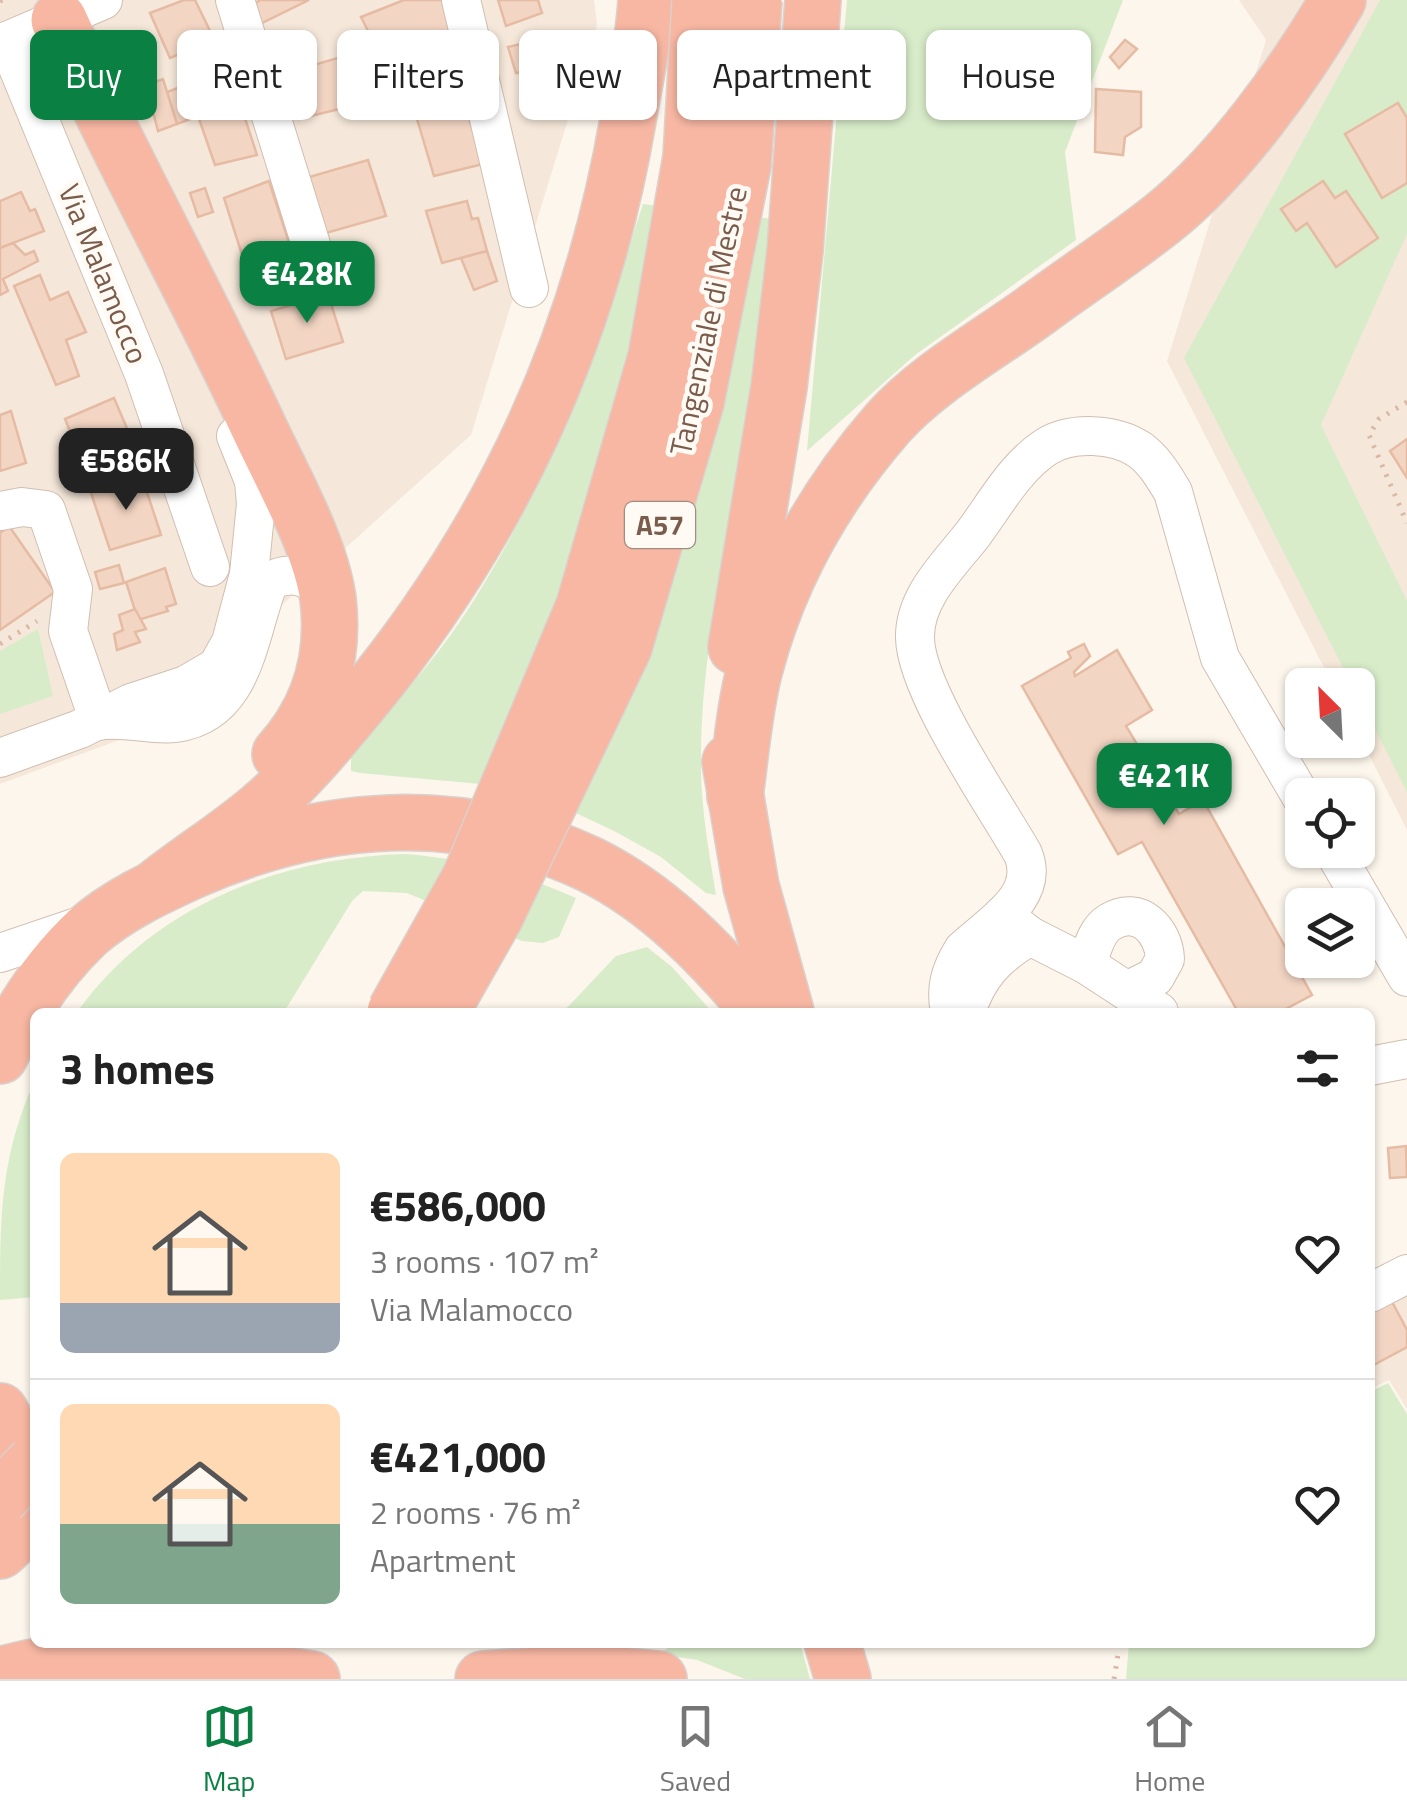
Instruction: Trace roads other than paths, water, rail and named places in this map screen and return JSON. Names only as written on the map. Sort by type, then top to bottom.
[{"type":"highway","name":"Tangenziale di Mestre","points":[[397,1008],[470,878],[584,606],[656,356],[690,157],[700,0]]},
{"type":"highway","name":"Tangenziale di Mestre","points":[[443,1008],[495,917],[624,648],[696,402],[743,164],[754,0]]},
{"type":"highway","points":[[735,796],[754,672],[769,624],[805,543],[850,470],[891,420],[928,388],[1165,216],[1255,120],[1288,78],[1338,0]]},
{"type":"highway","points":[[0,1056],[40,987],[87,932],[260,810],[325,744],[434,607],[495,506],[549,394],[593,279],[621,158],[646,5]]},
{"type":"highway","points":[[785,1008],[751,886],[728,747],[728,693],[779,387],[795,252],[813,6]]},
{"type":"highway","points":[[81,10],[175,254],[299,515],[327,593],[328,657],[317,697],[298,732],[251,781],[155,857],[130,903]]},
{"type":"highway","points":[[130,903],[226,856],[282,838],[360,822],[453,824],[504,834],[590,865],[630,888],[698,945],[756,1008]]},
{"type":"highway","points":[[0,1411],[30,1465]]},
{"type":"highway","points":[[0,1498],[30,1467]]},
{"type":"highway","points":[[0,1550],[30,1523]]},
{"type":"highway","points":[[234,1648],[297,1676]]},
{"type":"highway","points":[[490,1678],[558,1648]]},
{"type":"highway","points":[[834,1648],[844,1679]]},
{"type":"highway","points":[[0,1675],[72,1659],[139,1660],[297,1676]]},
{"type":"highway","points":[[482,1679],[584,1672],[659,1679]]},
{"type":"street","points":[[235,0],[317,264]]},
{"type":"street","points":[[461,0],[529,288]]},
{"type":"street","points":[[3,42],[81,10]]},
{"type":"street","name":"Via Malamocco","points":[[3,42],[144,374],[210,567]]},
{"type":"street","points":[[0,758],[99,720],[131,703],[198,680],[217,667],[230,642],[249,574],[256,504],[254,481],[189,332],[175,254]]},
{"type":"street","points":[[968,1008],[986,968],[1001,953],[1016,925],[1025,888],[1026,860],[932,696],[918,664],[915,634],[922,600],[1026,465],[1047,446],[1074,436],[1104,437],[1140,449],[1161,472],[1173,492],[1220,658],[1290,778]]},
{"type":"street","points":[[0,511],[22,507],[46,510],[73,588],[68,632],[99,720]]},
{"type":"street","points":[[99,720],[180,723],[212,709],[239,673],[269,582],[281,576],[303,577],[327,593]]},
{"type":"street","points":[[1344,868],[1407,976]]},
{"type":"street","points":[[0,953],[130,903]]},
{"type":"street","points":[[1087,965],[1097,937],[1108,923],[1132,917],[1147,921],[1158,931],[1165,959],[1156,977],[1127,991]]},
{"type":"street","points":[[1016,925],[1153,1008]]},
{"type":"street","points":[[949,1008],[947,991],[962,950],[1016,925]]},
{"type":"street","points":[[1375,1065],[1407,1060]]},
{"type":"street","points":[[1375,1290],[1407,1274]]}]
